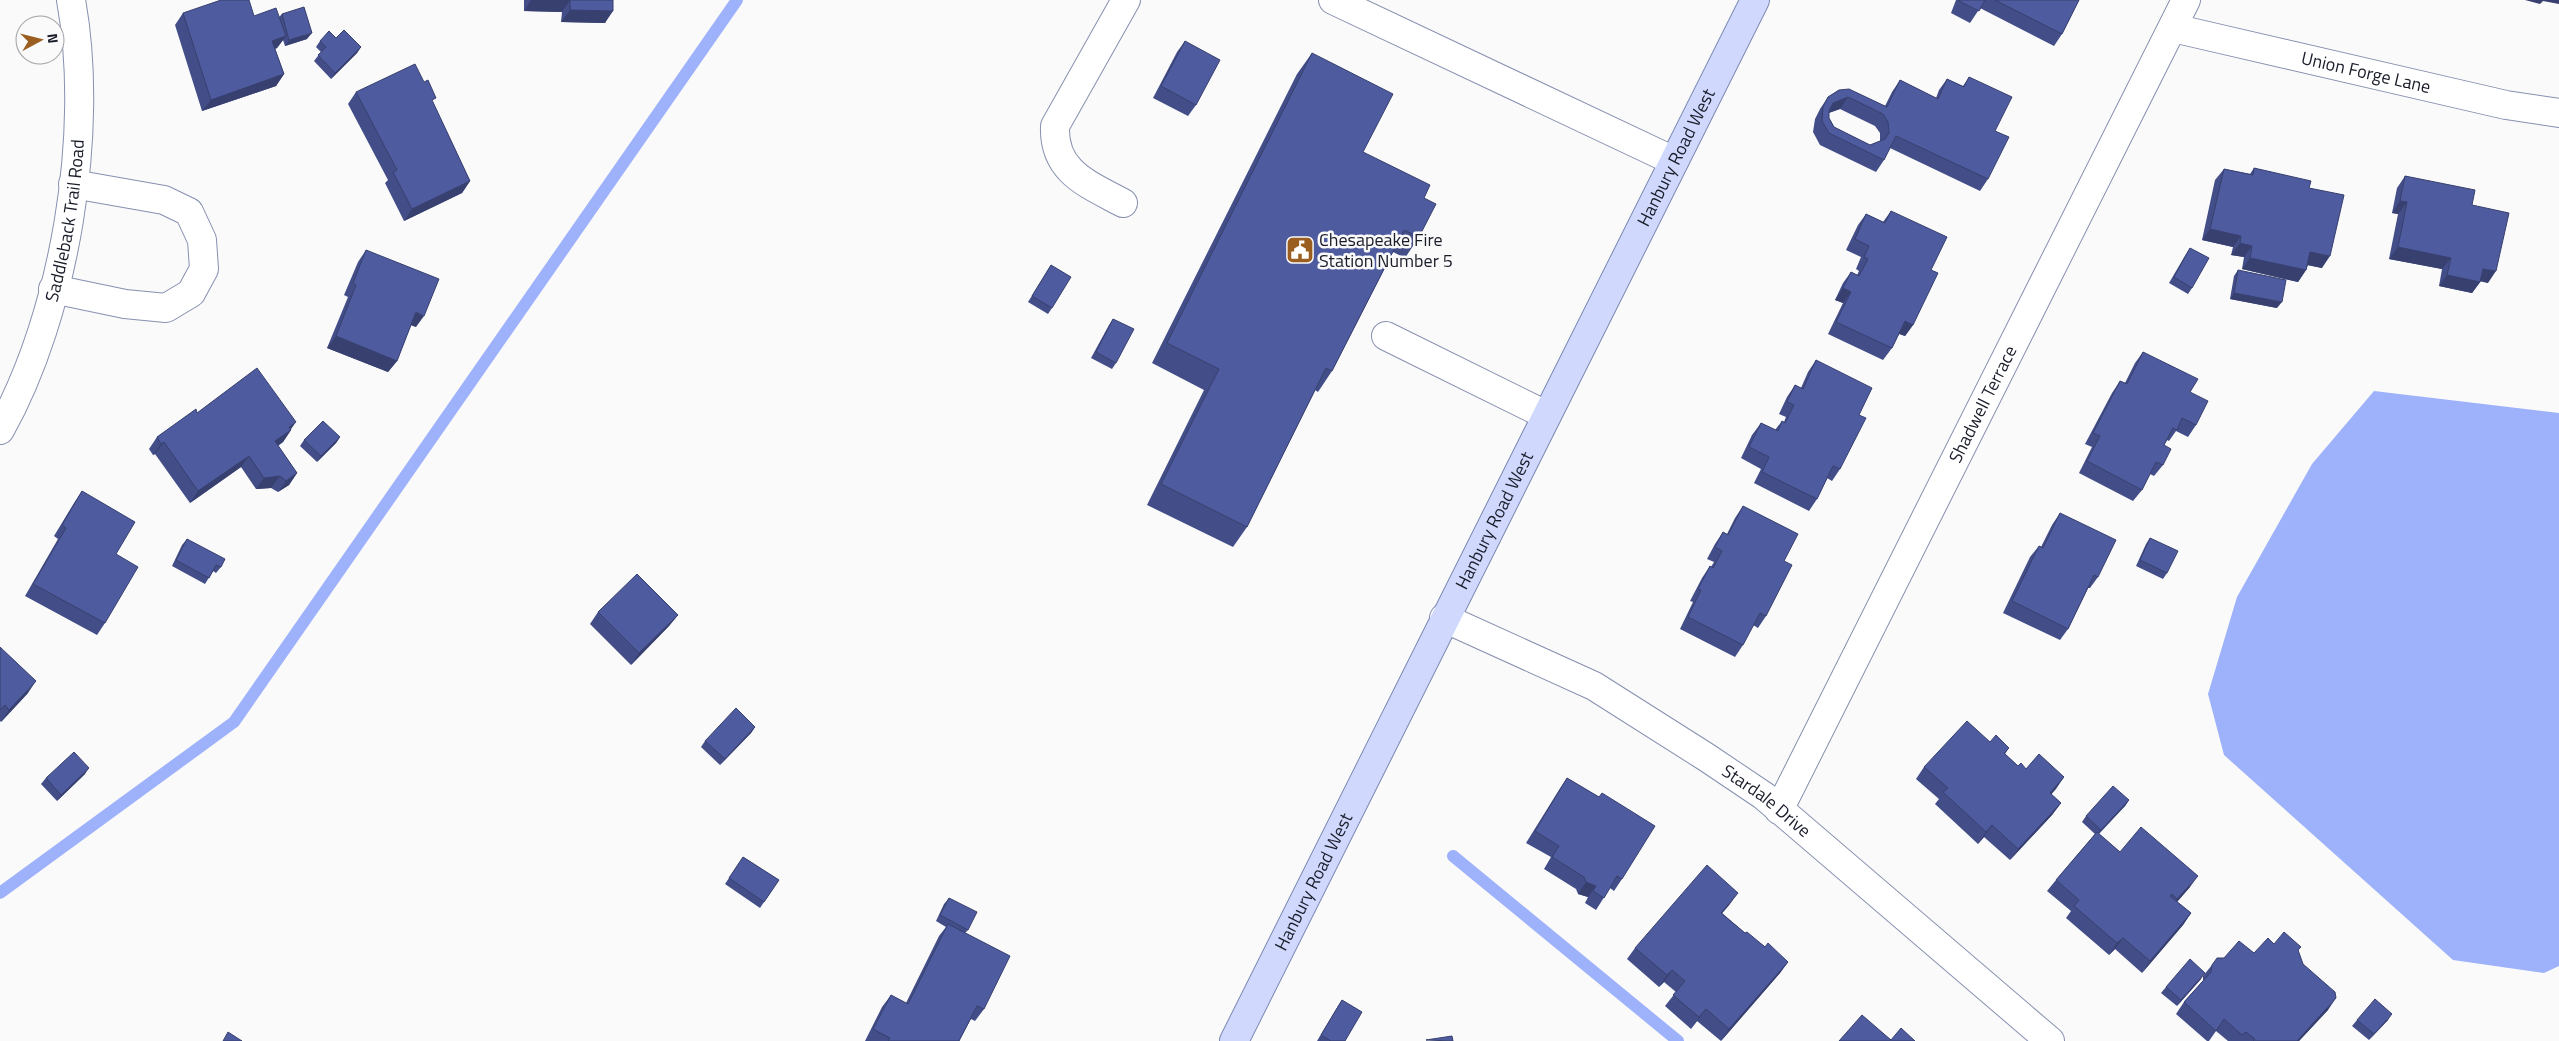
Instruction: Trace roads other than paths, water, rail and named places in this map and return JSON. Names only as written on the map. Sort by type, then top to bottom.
[{"type":"main road","name":"Hanbury Road West","points":[[1234,1041],[1444,618],[1755,0]]},
{"type":"street","name":"Saddleback Trail Road","points":[[0,430],[11,411],[39,344],[66,236],[79,138],[80,94],[71,0]]},
{"type":"street","points":[[1124,203],[1080,180],[1064,163],[1054,144],[1055,126],[1126,0]]},
{"type":"street","points":[[1333,0],[1674,161]]},
{"type":"street","name":"Shadwell Terrace","points":[[1779,810],[2186,0]]},
{"type":"street","name":"Union Forge Lane","points":[[2173,28],[2506,105],[2559,112]]},
{"type":"street","points":[[53,289],[125,304],[166,308],[191,293],[204,269],[202,240],[189,212],[164,200],[73,184]]},
{"type":"street","points":[[1386,336],[1546,415]]},
{"type":"street","name":"Stardale Drive","points":[[1444,618],[1594,686],[1706,756],[1764,796],[2050,1041]]},
{"type":"water","points":[[2374,391],[2559,413],[2559,966],[2544,973],[2453,960],[2224,755],[2208,694],[2237,597],[2312,464]]},
{"type":"waterway","points":[[0,893],[234,722],[737,0]]},
{"type":"waterway","points":[[1453,856],[1678,1041]]},
{"type":"place","name":"Chesapeake Fire Station Number 5","points":[[1300,250]]}]
